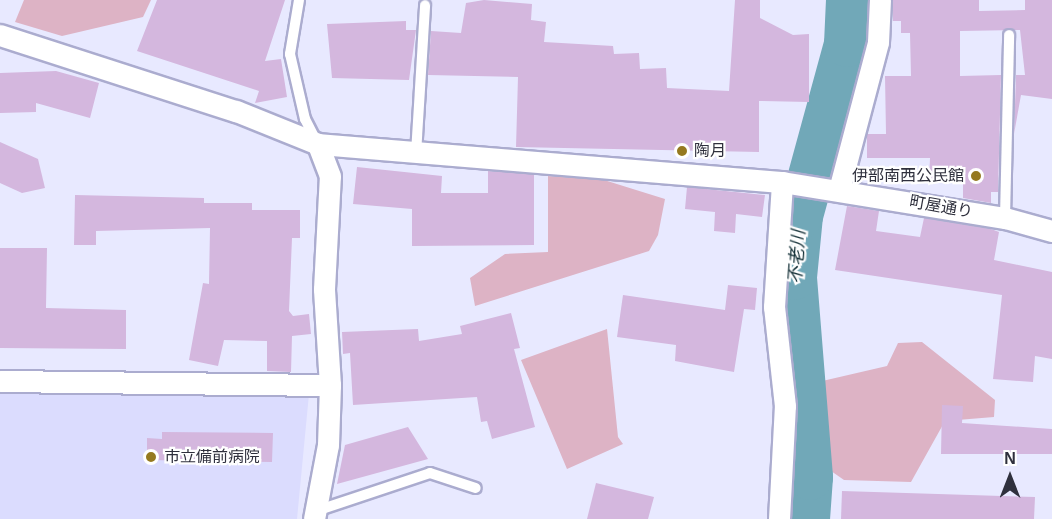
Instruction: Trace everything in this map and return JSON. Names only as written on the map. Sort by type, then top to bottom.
[{"type":"street","points":[[834,189],[878,42],[880,0]]},
{"type":"street","name":"町屋通り","points":[[0,35],[236,111],[318,144],[416,154],[782,182],[1005,218],[1052,231]]},
{"type":"street","points":[[315,515],[328,445],[330,385],[324,289],[330,176],[318,144]]},
{"type":"street","points":[[779,519],[785,406],[774,307],[782,182]]},
{"type":"street","points":[[0,381],[330,385]]},
{"type":"lane","points":[[299,0],[290,54],[305,119],[318,144]]},
{"type":"lane","points":[[416,154],[425,6]]},
{"type":"lane","points":[[1005,218],[1009,36]]},
{"type":"lane","points":[[315,515],[430,473],[476,488]]},
{"type":"shaded area","points":[[24,0],[151,0],[143,17],[62,36],[15,22]]},
{"type":"shaded area","points":[[548,176],[604,180],[665,199],[658,235],[649,251],[475,306],[470,278],[505,254],[548,252]]},
{"type":"shaded area","points":[[607,329],[618,437],[623,444],[567,469],[521,360]]},
{"type":"shaded area","points":[[922,342],[995,400],[994,417],[945,421],[911,482],[844,480],[821,464],[818,382],[887,366],[898,343]]},
{"type":"shaded area","name":"市立備前病院","points":[[0,388],[309,394],[297,519],[0,519]]},
{"type":"building","points":[[157,0],[285,0],[265,61],[281,59],[287,97],[255,103],[259,91],[137,51]]},
{"type":"building","points":[[484,0],[532,4],[531,20],[546,22],[544,42],[613,46],[614,54],[639,53],[640,69],[666,68],[667,88],[729,91],[735,0],[760,0],[760,18],[793,35],[809,34],[809,102],[759,101],[759,152],[516,147],[518,77],[428,75],[431,31],[461,33],[466,3]]},
{"type":"building","points":[[893,0],[979,0],[979,11],[1025,10],[1025,0],[1052,0],[1052,99],[1021,95],[1014,134],[1016,75],[1025,75],[1020,30],[960,31],[960,76],[1001,75],[998,192],[991,192],[991,203],[963,198],[963,183],[929,180],[930,158],[867,158],[867,134],[886,134],[885,76],[911,76],[910,33],[901,33],[901,21],[893,21]]},
{"type":"building","points":[[406,21],[406,30],[416,30],[409,80],[332,78],[327,24]]},
{"type":"building","points":[[56,71],[99,83],[90,118],[36,103],[36,112],[0,113],[0,73]]},
{"type":"building","points":[[0,142],[38,159],[45,188],[22,193],[0,183]]},
{"type":"building","points":[[357,167],[442,176],[441,193],[488,193],[488,171],[534,174],[534,245],[412,246],[412,209],[353,204]]},
{"type":"building","points":[[687,187],[765,195],[762,217],[736,214],[735,233],[714,231],[715,212],[685,209]]},
{"type":"building","points":[[75,195],[204,198],[204,203],[252,203],[252,210],[300,210],[300,238],[292,238],[289,311],[293,316],[309,314],[311,334],[292,336],[291,372],[267,371],[267,341],[224,340],[218,366],[189,360],[203,283],[209,284],[210,228],[96,231],[96,245],[74,245]]},
{"type":"building","points":[[847,206],[879,211],[876,231],[920,237],[924,218],[991,229],[999,232],[994,260],[1052,272],[1052,359],[1035,356],[1033,382],[993,379],[1002,295],[835,270]]},
{"type":"building","points":[[0,248],[47,248],[46,308],[126,310],[126,349],[0,348]]},
{"type":"building","points":[[728,285],[757,288],[755,310],[744,309],[734,372],[675,361],[676,345],[617,337],[623,295],[725,310]]},
{"type":"building","points":[[511,313],[520,348],[514,349],[535,427],[492,439],[487,421],[481,422],[477,397],[353,405],[350,353],[343,354],[342,332],[418,329],[419,341],[462,334],[460,326]]},
{"type":"building","points":[[942,405],[963,406],[962,423],[1052,429],[1052,454],[941,454]]},
{"type":"building","points":[[408,427],[428,459],[337,484],[345,445]]},
{"type":"building","points":[[162,432],[273,433],[272,462],[147,460],[147,438],[162,439]]},
{"type":"building","points":[[596,483],[654,497],[648,519],[587,519]]},
{"type":"building","points":[[842,491],[1035,497],[1034,519],[841,519]]},
{"type":"waterway","name":"不老川","points":[[807,519],[810,477],[794,277],[800,216],[847,44],[849,0]]},
{"type":"place","name":"陶月","points":[[682,151]]},
{"type":"place","name":"伊部南西公民館","points":[[976,176]]},
{"type":"place","name":"市立備前病院","points":[[151,457]]}]
